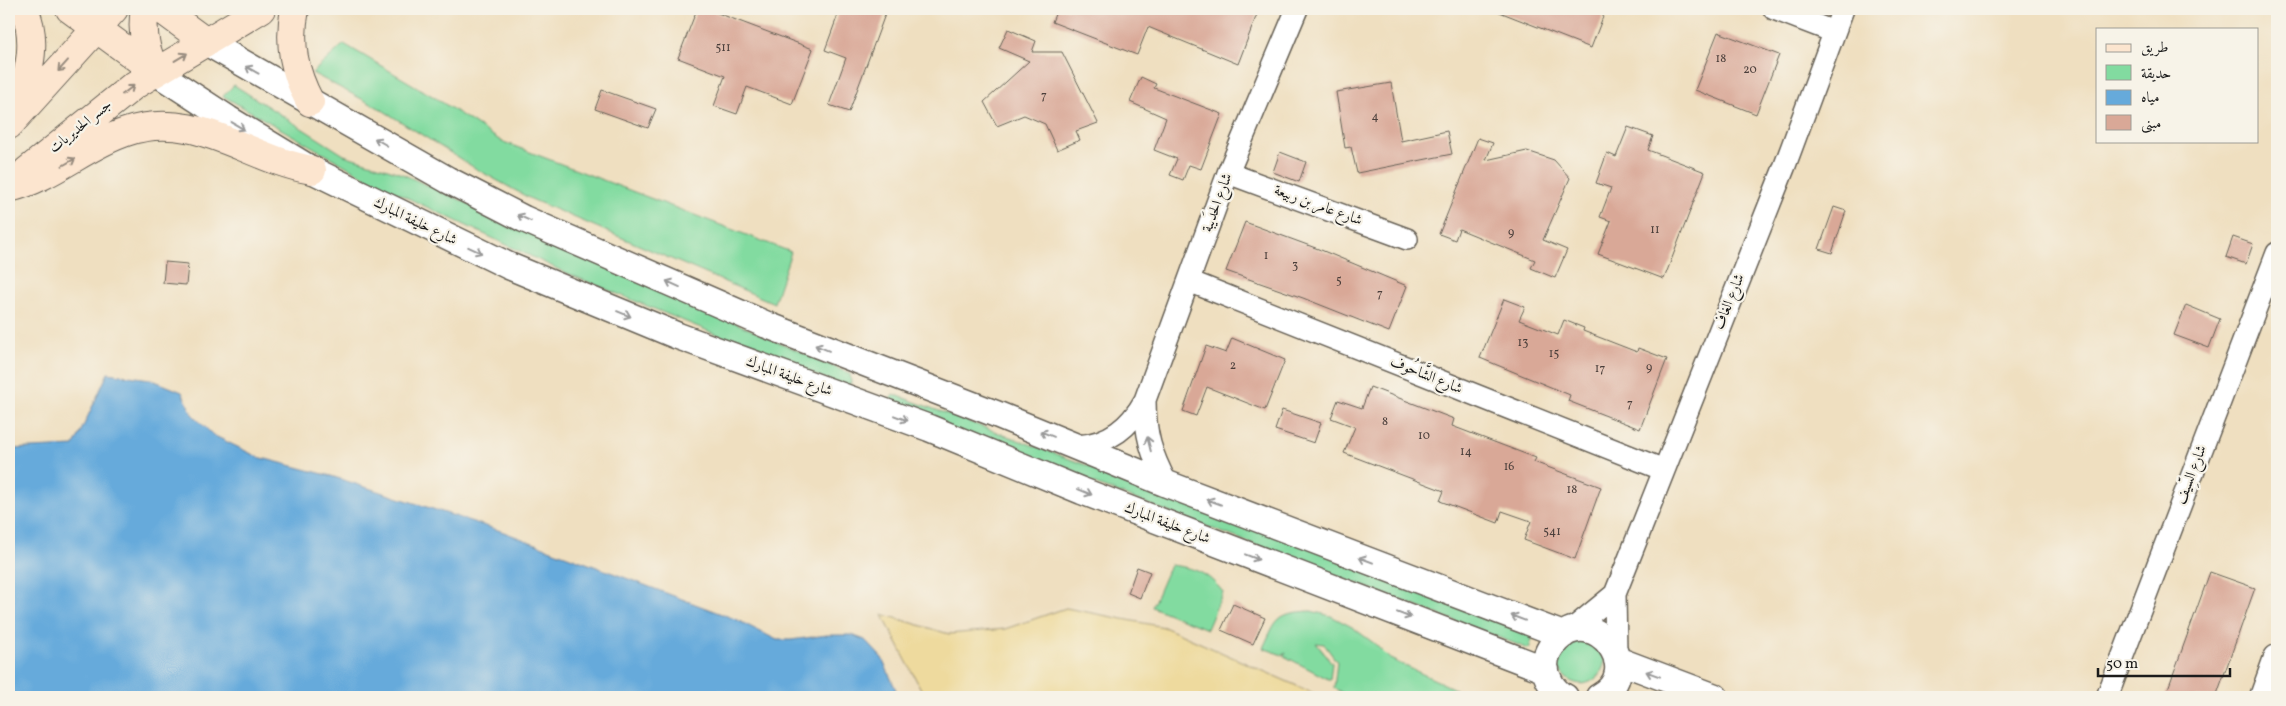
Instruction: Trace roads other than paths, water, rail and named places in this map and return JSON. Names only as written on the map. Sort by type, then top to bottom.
[{"type":"main road","points":[[13,121],[30,66],[32,46],[30,27],[24,9]]},
{"type":"main road","name":"شارع خليفة المبارك","points":[[70,9],[95,30],[156,72]]},
{"type":"main road","points":[[13,121],[114,9]]},
{"type":"main road","points":[[145,9],[143,36],[148,55],[156,72]]},
{"type":"main road","points":[[161,9],[206,42]]},
{"type":"main road","name":"جسر الحديريات","points":[[9,187],[104,108],[156,72],[261,9]]},
{"type":"main road","points":[[295,9],[291,37],[293,54],[302,87],[310,102]]},
{"type":"main road","points":[[9,187],[38,179],[126,132],[161,126],[201,130],[268,159],[312,170]]},
{"type":"street","name":"شارع الحدَيبة","points":[[1078,446],[1098,443],[1120,432],[1136,416],[1145,400],[1228,173],[1297,9]]},
{"type":"street","points":[[1774,9],[1834,32]]},
{"type":"street","name":"شارع الغاف","points":[[1617,657],[1615,594],[1784,168],[1843,9]]},
{"type":"street","points":[[206,42],[448,180],[524,219],[767,326],[1078,446],[1167,484],[1567,633]]},
{"type":"street","name":"شارع خليفة المبارك","points":[[156,72],[312,170],[432,230],[571,293],[762,368],[929,428],[1082,491],[1546,670]]},
{"type":"street","name":"شارع عامر بن ربيعة","points":[[1228,173],[1407,239]]},
{"type":"street","name":"شارع السِّيف","points":[[2107,697],[2277,253]]},
{"type":"street","name":"شارع الشَّاحُوف","points":[[1189,281],[1664,470]]},
{"type":"street","points":[[929,428],[936,428],[947,420],[950,406],[944,394]]},
{"type":"street","name":"شارع الحدَيبة","points":[[1145,400],[1147,438],[1153,458],[1167,484]]},
{"type":"street","name":"شارع الغاف","points":[[1567,633],[1615,594]]},
{"type":"street","points":[[1565,697],[1553,687],[1546,670],[1547,655],[1552,645],[1567,633],[1581,630],[1593,631],[1603,636],[1611,644],[1617,657],[1616,676],[1608,696]]},
{"type":"street","points":[[1617,657],[1716,697]]},
{"type":"street","points":[[2263,697],[2277,658]]},
{"type":"water","points":[[108,373],[150,379],[182,392],[192,414],[213,435],[258,457],[331,476],[501,531],[735,619],[777,640],[827,635],[852,635],[865,640],[882,658],[899,697],[9,697],[9,449],[74,446]]}]
